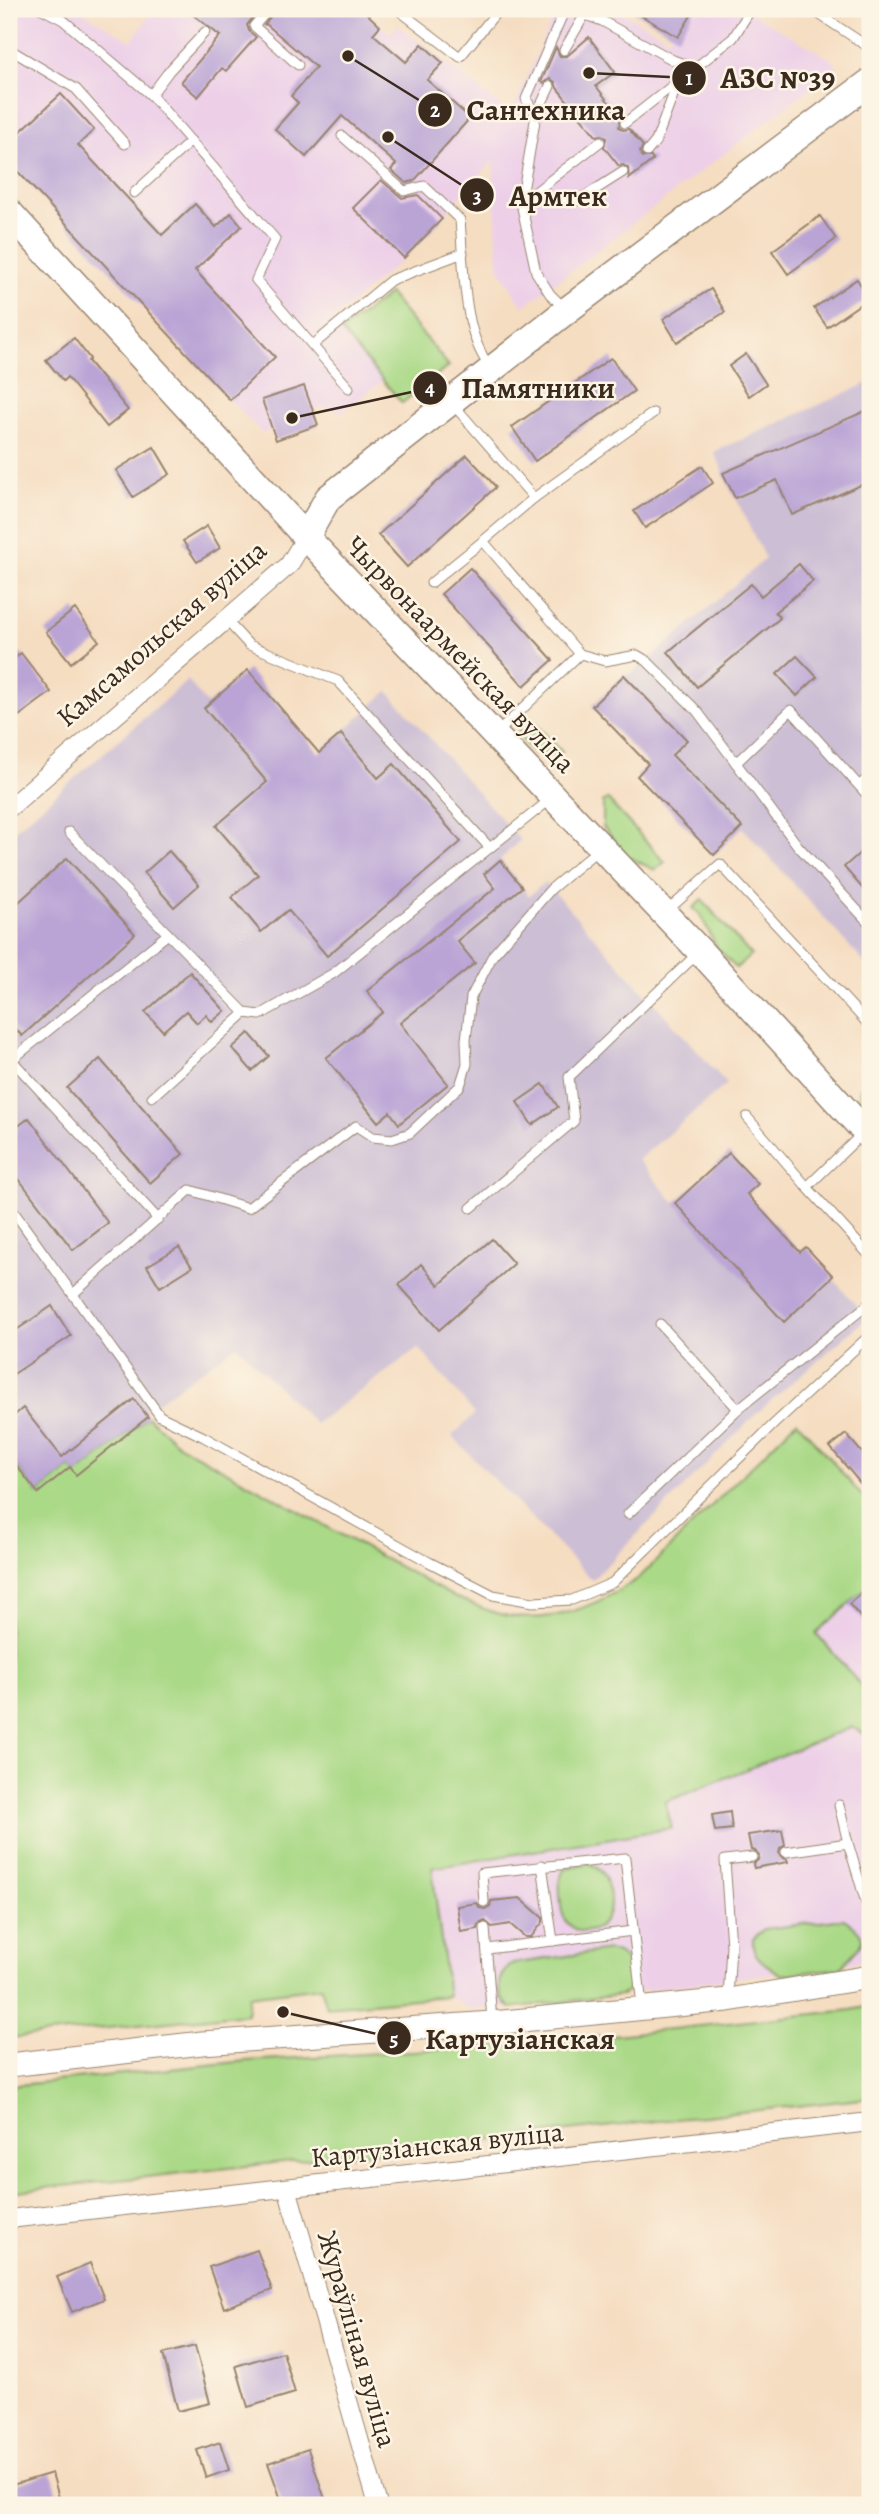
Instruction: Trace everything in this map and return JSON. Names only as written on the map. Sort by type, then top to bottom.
[{"type":"main road","name":"Камсамольская вуліца","points":[[306,537],[328,498],[566,311],[870,82]]},
{"type":"main road","name":"Чырвонаармейская вуліца","points":[[9,212],[306,537],[699,951],[867,1135]]},
{"type":"street","name":"Камсамольская вуліца","points":[[9,808],[289,565],[306,537]]},
{"type":"street","points":[[9,2065],[202,2043],[492,2023],[728,2000],[870,1977]]},
{"type":"street","name":"Картузіанская вуліца","points":[[9,2219],[870,2122]]},
{"type":"street","name":"Жураўліная вуліца","points":[[287,2188],[378,2505]]},
{"type":"lane","points":[[42,9],[63,20],[152,95],[275,239],[256,280],[349,388]]},
{"type":"lane","points":[[269,9],[254,26],[298,65]]},
{"type":"lane","points":[[397,9],[460,57],[499,9]]},
{"type":"lane","points":[[536,115],[526,99],[567,9],[603,21],[673,60],[694,68]]},
{"type":"lane","points":[[625,123],[733,38],[751,9]]},
{"type":"lane","points":[[811,9],[870,48]]},
{"type":"lane","points":[[565,50],[584,16]]},
{"type":"lane","points":[[152,95],[169,71],[205,32]]},
{"type":"lane","points":[[9,49],[76,89],[125,144]]},
{"type":"lane","points":[[647,152],[656,141],[679,80]]},
{"type":"lane","points":[[550,86],[536,115],[521,203],[536,272],[566,311]]},
{"type":"lane","points":[[342,136],[404,191],[424,186],[460,220],[471,331],[480,352],[492,369]]},
{"type":"lane","points":[[134,193],[191,141]]},
{"type":"lane","points":[[521,203],[600,142]]},
{"type":"lane","points":[[532,195],[559,202],[579,200],[623,172]]},
{"type":"lane","points":[[313,345],[391,280],[463,253]]},
{"type":"lane","points":[[451,402],[534,498]]},
{"type":"lane","points":[[431,583],[534,498],[653,413]]},
{"type":"lane","points":[[483,541],[580,654],[605,661],[637,655],[647,661],[697,711],[798,846],[870,924]]},
{"type":"lane","points":[[226,620],[249,645],[338,681],[490,848]]},
{"type":"lane","points":[[495,735],[580,654]]},
{"type":"lane","points":[[736,763],[791,710],[870,798]]},
{"type":"lane","points":[[860,785],[870,776]]},
{"type":"lane","points":[[69,832],[245,1013],[260,1015],[334,973],[554,797]]},
{"type":"lane","points":[[74,1294],[190,1190],[248,1208],[356,1126],[373,1137],[392,1139],[410,1133],[460,1086],[467,1064],[466,1040],[471,997],[493,955],[551,889],[601,847]]},
{"type":"lane","points":[[664,914],[720,863],[870,1026]]},
{"type":"lane","points":[[158,1219],[10,1060],[167,934]]},
{"type":"lane","points":[[471,1208],[574,1121],[569,1077],[699,951]]},
{"type":"lane","points":[[152,1097],[245,1013]]},
{"type":"lane","points":[[747,1117],[870,1256]]},
{"type":"lane","points":[[807,1187],[867,1135]]},
{"type":"lane","points":[[9,1205],[160,1416],[204,1437],[429,1562],[494,1595],[533,1602],[572,1600],[612,1583],[774,1424],[870,1335]]},
{"type":"lane","points":[[628,1514],[738,1409],[870,1303]]},
{"type":"lane","points":[[660,1324],[738,1409]]},
{"type":"lane","points":[[839,1805],[870,1916]]},
{"type":"lane","points":[[786,1852],[848,1843]]},
{"type":"lane","points":[[728,2000],[731,1946],[725,1860],[752,1857]]},
{"type":"lane","points":[[484,1902],[482,1873],[625,1858],[643,2008]]},
{"type":"lane","points":[[542,1865],[552,1941]]},
{"type":"lane","points":[[485,1928],[492,2023]]},
{"type":"lane","points":[[487,1949],[633,1931]]},
{"type":"shaded area","points":[[12,9],[78,9],[131,41],[154,9],[264,9],[273,16],[279,9],[362,9],[390,34],[398,26],[511,114],[556,9],[616,9],[668,38],[672,33],[678,37],[695,9],[744,9],[834,61],[837,68],[523,307],[498,267],[493,161],[404,258],[332,320],[384,380],[342,412],[320,406],[313,410],[318,425],[276,440],[272,428],[263,434],[230,400],[9,162],[9,15]]},
{"type":"shaded area","points":[[870,382],[870,969],[742,827],[714,855],[637,776],[648,764],[592,706],[624,675],[632,673],[647,661],[765,559],[714,452]]},
{"type":"shaded area","points":[[248,670],[319,753],[388,691],[520,840],[500,860],[529,896],[545,882],[727,1084],[638,1160],[675,1203],[729,1153],[758,1184],[747,1195],[799,1252],[806,1247],[867,1318],[758,1412],[592,1580],[452,1436],[475,1414],[419,1348],[315,1424],[237,1345],[145,1411],[148,1417],[76,1475],[70,1468],[38,1493],[9,1456],[9,835],[188,680],[207,705]]},
{"type":"shaded area","points":[[870,1585],[870,1696],[815,1633]]},
{"type":"shaded area","points":[[853,1727],[870,1738],[870,1960],[510,2008],[468,2008],[448,1996],[432,1868],[672,1828],[665,1802]]},
{"type":"green space","points":[[389,294],[449,366],[402,403],[341,331]]},
{"type":"green space","points":[[528,716],[562,752],[559,755],[534,753],[521,739],[519,726]]},
{"type":"green space","points":[[607,799],[665,862],[655,870],[628,857],[603,827],[603,803]]},
{"type":"green space","points":[[702,900],[751,955],[736,968],[717,948],[700,914],[693,908]]},
{"type":"green space","points":[[865,1086],[870,1092],[870,1116],[860,1100],[860,1088]]},
{"type":"green space","points":[[148,1417],[179,1445],[454,1597],[500,1614],[537,1618],[590,1605],[639,1578],[797,1421],[870,1505],[870,1585],[816,1633],[870,1696],[870,1738],[852,1727],[665,1802],[672,1828],[432,1868],[448,1996],[327,2007],[321,1987],[249,1996],[247,2014],[9,2038],[9,1456],[38,1493],[70,1467],[76,1475]]},
{"type":"green space","points":[[589,1863],[604,1875],[610,1904],[607,1917],[600,1926],[591,1931],[581,1931],[572,1927],[564,1918],[560,1881],[565,1868]]},
{"type":"green space","points":[[844,1919],[859,1932],[862,1942],[840,1968],[782,1975],[757,1956],[753,1946],[753,1939],[764,1929]]},
{"type":"green space","points":[[609,1950],[622,1956],[630,1965],[632,1977],[629,1991],[622,1995],[510,2008],[502,1996],[500,1980],[511,1964]]},
{"type":"green space","points":[[870,2006],[870,2098],[9,2192],[9,2086],[246,2061],[530,2044]]},
{"type":"building","points":[[186,9],[260,9],[247,25],[256,37],[226,71],[222,68],[198,97],[181,82],[220,36]]},
{"type":"building","points":[[276,9],[362,9],[380,26],[373,34],[406,62],[422,44],[443,63],[427,80],[470,118],[414,181],[406,183],[391,170],[396,164],[342,116],[306,157],[275,129],[298,103],[291,96],[316,67],[264,25]]},
{"type":"building","points":[[630,9],[695,9],[678,37]]},
{"type":"building","points":[[589,37],[615,72],[596,86],[621,118],[619,127],[623,130],[629,129],[643,146],[640,152],[642,157],[651,157],[653,160],[629,179],[628,168],[619,166],[604,147],[606,138],[602,135],[596,136],[555,82],[550,79],[541,82],[556,47],[560,56],[567,56]]},
{"type":"building","points":[[61,94],[94,130],[78,145],[162,235],[195,204],[216,227],[231,213],[242,226],[195,270],[275,357],[230,400],[9,162],[9,142]]},
{"type":"building","points":[[381,180],[402,198],[418,195],[442,219],[404,258],[353,208]]},
{"type":"building","points":[[820,216],[836,239],[788,274],[772,251]]},
{"type":"building","points":[[857,279],[869,298],[827,327],[814,308]]},
{"type":"building","points":[[711,289],[725,312],[677,342],[663,319]]},
{"type":"building","points":[[74,338],[90,359],[88,361],[128,410],[107,427],[67,377],[63,381],[46,360]]},
{"type":"building","points":[[746,354],[766,384],[749,396],[729,366]]},
{"type":"building","points":[[611,358],[634,391],[535,461],[512,427]]},
{"type":"building","points":[[304,386],[318,425],[276,440],[262,400]]},
{"type":"building","points":[[870,409],[870,481],[792,515],[777,480],[735,498],[723,473]]},
{"type":"building","points":[[154,447],[170,474],[133,497],[116,470]]},
{"type":"building","points":[[467,455],[496,487],[407,567],[378,535]]},
{"type":"building","points":[[702,466],[713,483],[645,528],[634,511]]},
{"type":"building","points":[[207,526],[220,548],[197,562],[183,541]]},
{"type":"building","points":[[799,564],[813,581],[775,612],[780,618],[697,687],[668,652],[751,584],[761,596]]},
{"type":"building","points":[[470,568],[553,660],[524,686],[441,594]]},
{"type":"building","points":[[75,609],[99,641],[71,663],[46,632]]},
{"type":"building","points":[[21,653],[51,692],[19,716],[9,704],[9,663]]},
{"type":"building","points":[[797,656],[817,677],[797,696],[777,674]]},
{"type":"building","points":[[248,670],[319,753],[341,734],[378,778],[394,764],[461,842],[327,956],[288,910],[261,932],[232,897],[258,875],[216,826],[267,782],[204,708]]},
{"type":"building","points":[[624,675],[687,740],[672,755],[742,827],[714,855],[637,776],[648,764],[592,706]]},
{"type":"building","points":[[870,844],[870,897],[844,867]]},
{"type":"building","points":[[169,851],[199,885],[174,907],[144,873]]},
{"type":"building","points":[[67,858],[135,934],[22,1036],[9,1022],[9,911]]},
{"type":"building","points":[[500,860],[522,887],[457,941],[475,963],[400,1023],[448,1084],[399,1124],[390,1112],[378,1122],[326,1058],[383,1012],[367,991],[495,888],[484,874]]},
{"type":"building","points":[[190,972],[225,1011],[212,1022],[206,1015],[197,1023],[186,1011],[163,1031],[145,1012]]},
{"type":"building","points":[[249,1033],[269,1056],[252,1071],[232,1048]]},
{"type":"building","points":[[100,1059],[183,1154],[150,1183],[67,1088]]},
{"type":"building","points":[[543,1084],[558,1107],[532,1125],[517,1102]]},
{"type":"building","points":[[29,1118],[108,1223],[73,1250],[9,1166],[9,1133]]},
{"type":"building","points":[[729,1153],[758,1184],[747,1194],[800,1252],[806,1247],[833,1276],[784,1322],[675,1203]]},
{"type":"building","points":[[492,1239],[514,1264],[439,1330],[399,1285],[421,1264],[439,1285]]},
{"type":"building","points":[[179,1247],[192,1267],[160,1287],[147,1266]]},
{"type":"building","points":[[52,1306],[71,1336],[9,1377],[9,1335]]},
{"type":"building","points":[[134,1399],[148,1417],[76,1475],[70,1467],[38,1493],[9,1456],[9,1420],[23,1408],[62,1457]]},
{"type":"building","points":[[846,1434],[870,1462],[870,1495],[830,1447]]},
{"type":"building","points":[[870,1585],[870,1628],[849,1604]]},
{"type":"building","points":[[730,1812],[732,1829],[715,1831],[712,1815]]},
{"type":"building","points":[[782,1830],[785,1845],[779,1854],[788,1862],[754,1868],[753,1864],[759,1856],[751,1850],[748,1835]]},
{"type":"building","points":[[520,1898],[543,1918],[543,1922],[531,1937],[525,1937],[510,1924],[492,1927],[485,1921],[479,1924],[478,1929],[461,1932],[457,1906],[477,1903],[480,1908],[485,1909],[490,1906],[491,1901]]},
{"type":"building","points":[[257,2250],[272,2290],[224,2308],[209,2267]]},
{"type":"building","points":[[90,2263],[104,2299],[72,2312],[57,2277]]},
{"type":"building","points":[[195,2346],[210,2403],[178,2411],[163,2354]]},
{"type":"building","points":[[283,2352],[295,2393],[248,2407],[236,2366]]},
{"type":"building","points":[[220,2442],[229,2470],[206,2478],[197,2450]]},
{"type":"building","points":[[308,2449],[327,2505],[283,2505],[268,2463]]},
{"type":"building","points":[[52,2473],[60,2501],[44,2505],[13,2505],[9,2486]]},
{"type":"place","name":"Сантехника","points":[[348,56]]},
{"type":"place","name":"АЗС №39","points":[[589,73]]},
{"type":"place","name":"Армтек","points":[[388,137]]},
{"type":"place","name":"Памятники","points":[[292,418]]},
{"type":"place","name":"Картузіанская","points":[[283,2012]]}]
